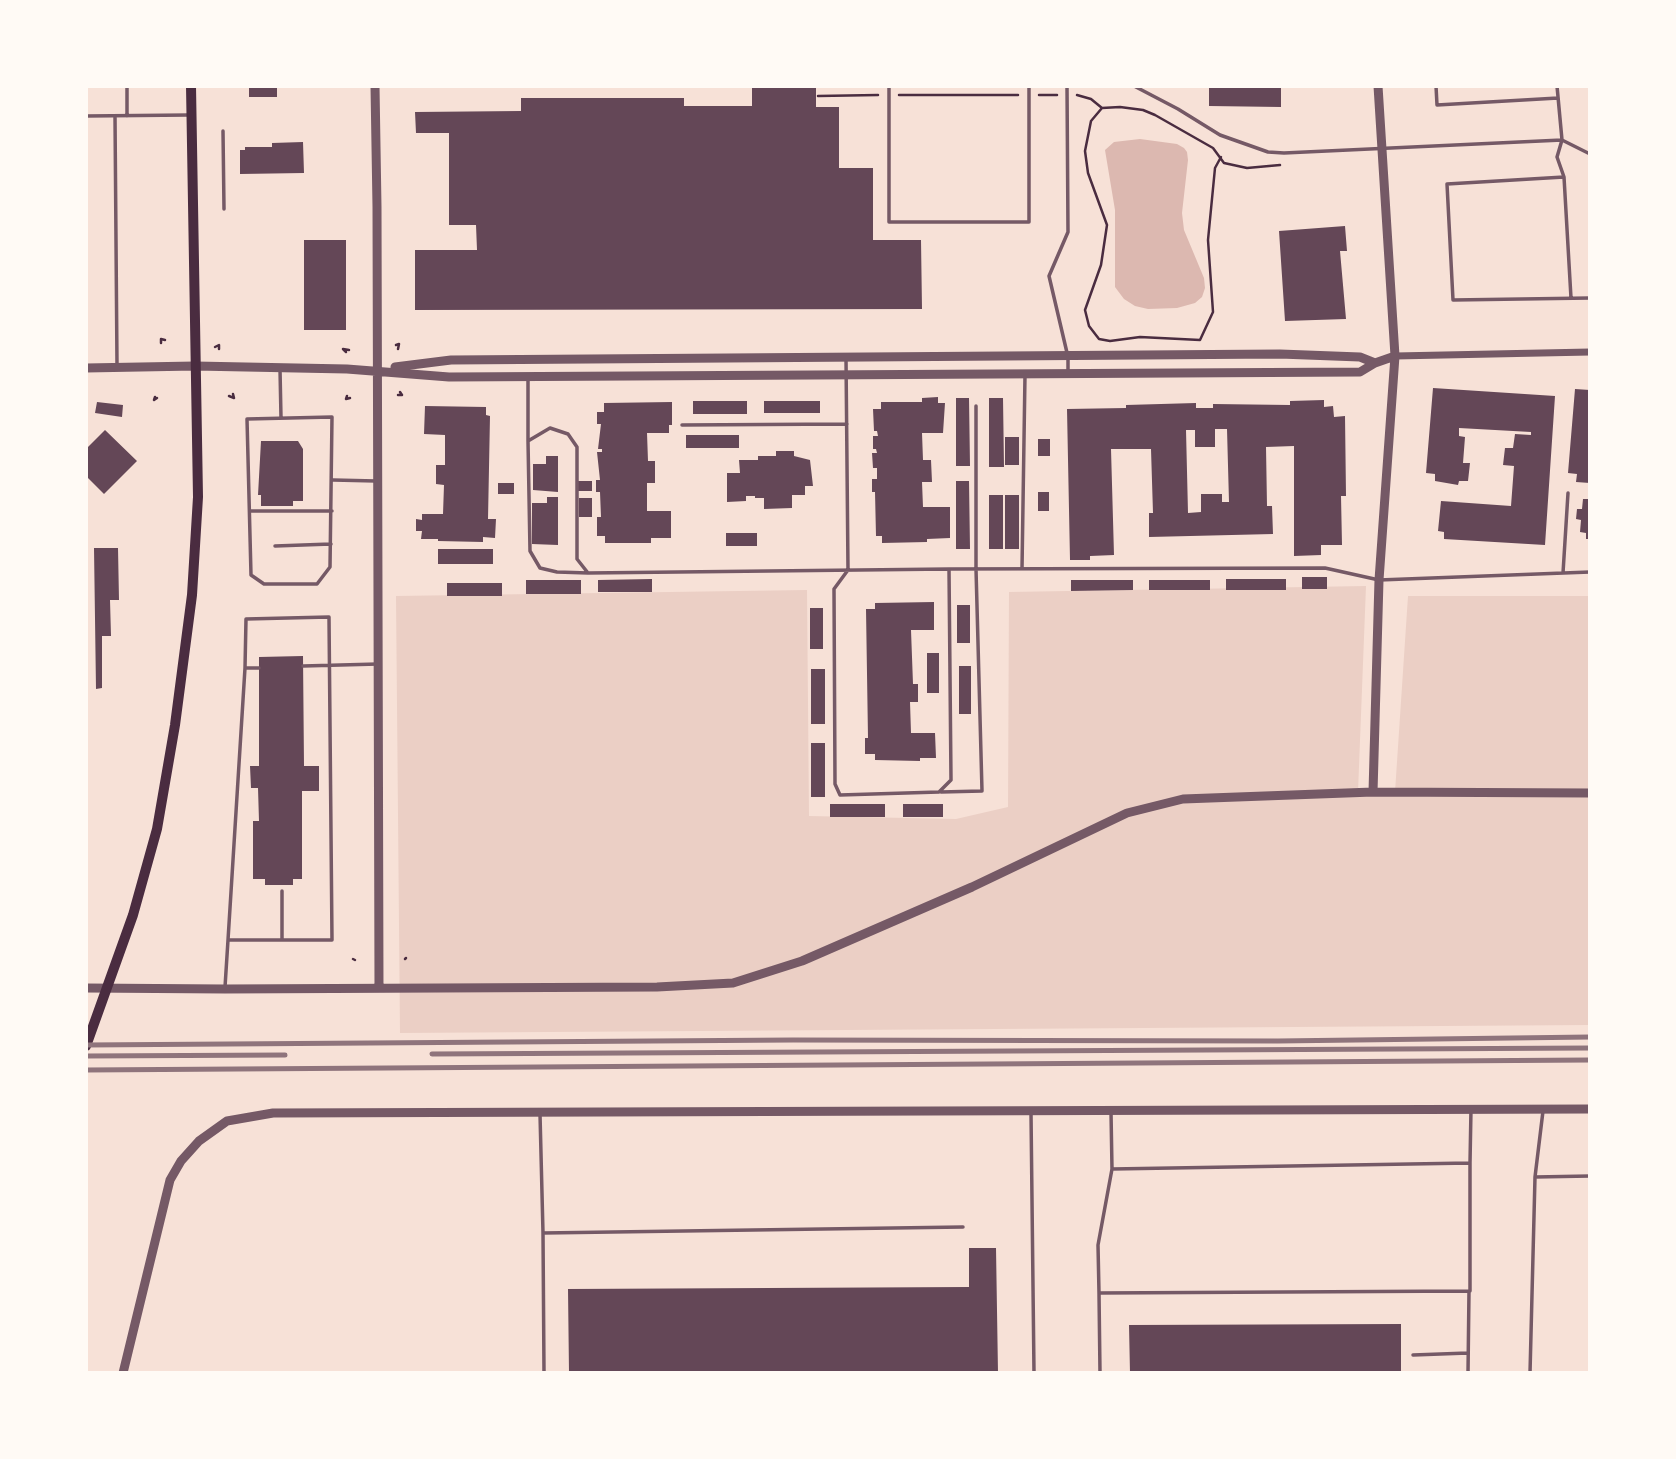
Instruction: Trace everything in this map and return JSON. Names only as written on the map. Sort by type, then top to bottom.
[{"type":"main road","points":[[86,1046],[133,915],[157,829],[176,725],[192,595],[198,497],[191,86]]},
{"type":"street","points":[[375,86],[379,988]]},
{"type":"street","points":[[1373,792],[1379,580],[1395,356],[1378,86]]},
{"type":"street","points":[[86,368],[280,367],[376,370],[449,377],[1360,372],[1395,356],[1590,352]]},
{"type":"street","points":[[376,370],[451,360],[1280,354],[1360,357],[1375,363]]},
{"type":"street","points":[[86,988],[657,987],[733,983],[802,961],[972,887],[1127,813],[1183,799],[1373,792],[1590,793]]},
{"type":"street","points":[[123,1373],[170,1180],[181,1161],[199,1141],[228,1121],[273,1112],[1590,1109]]},
{"type":"lane","points":[[127,86],[127,116]]},
{"type":"lane","points":[[889,86],[889,222],[1030,222],[1030,86]]},
{"type":"lane","points":[[1067,86],[1068,232],[1049,276],[1068,357],[1068,373]]},
{"type":"lane","points":[[1134,86],[1220,135],[1268,152],[1562,140],[1590,154]]},
{"type":"lane","points":[[1436,86],[1437,105],[1559,99]]},
{"type":"lane","points":[[1558,86],[1562,140],[1557,157],[1564,177],[1571,299]]},
{"type":"lane","points":[[86,116],[192,116]]},
{"type":"lane","points":[[116,116],[117,367]]},
{"type":"lane","points":[[223,131],[224,209]]},
{"type":"lane","points":[[1564,177],[1447,184],[1453,300],[1590,298]]},
{"type":"lane","points":[[846,358],[848,570],[834,589],[835,784],[840,794],[982,791],[976,569],[976,405]]},
{"type":"lane","points":[[280,367],[281,418]]},
{"type":"lane","points":[[1022,569],[1025,374]]},
{"type":"lane","points":[[528,376],[530,551],[540,568],[557,572],[1325,568],[1379,580],[1590,572]]},
{"type":"lane","points":[[332,417],[330,567],[317,584],[264,584],[251,575],[247,419],[281,418],[332,417]]},
{"type":"lane","points":[[682,425],[847,424]]},
{"type":"lane","points":[[528,442],[550,428],[568,434],[577,447],[577,559],[588,573]]},
{"type":"lane","points":[[333,480],[377,481]]},
{"type":"lane","points":[[1563,573],[1567,493]]},
{"type":"lane","points":[[250,510],[332,510]]},
{"type":"lane","points":[[275,546],[331,544]]},
{"type":"lane","points":[[939,792],[951,780],[949,569]]},
{"type":"lane","points":[[225,989],[246,619],[329,617],[332,940],[228,940]]},
{"type":"lane","points":[[303,666],[379,664]]},
{"type":"lane","points":[[245,668],[259,667]]},
{"type":"lane","points":[[282,891],[282,940]]},
{"type":"lane","points":[[1468,1373],[1471,1109]]},
{"type":"lane","points":[[1530,1373],[1535,1177],[1544,1109]]},
{"type":"lane","points":[[1100,1373],[1098,1245],[1112,1169],[1111,1110]]},
{"type":"lane","points":[[1031,1111],[1034,1373]]},
{"type":"lane","points":[[540,1112],[544,1373]]},
{"type":"lane","points":[[1112,1169],[1470,1163]]},
{"type":"lane","points":[[1535,1177],[1590,1176]]},
{"type":"lane","points":[[543,1233],[963,1227]]},
{"type":"lane","points":[[1099,1293],[1469,1291]]},
{"type":"lane","points":[[1413,1355],[1468,1353]]},
{"type":"path","points":[[818,96],[1081,95],[1102,108],[1131,108],[1155,115],[1213,148],[1224,163],[1247,168],[1280,165]]},
{"type":"path","points":[[1102,108],[1091,121],[1085,151],[1088,173],[1107,225],[1101,265],[1085,310],[1089,326],[1099,339],[1110,341],[1140,337],[1200,340],[1213,312],[1208,240],[1215,168],[1221,157]]},
{"type":"path","points":[[229,396],[234,398],[233,394]]},
{"type":"shaded area","points":[[1140,139],[1177,144],[1187,152],[1182,213],[1184,230],[1204,278],[1205,288],[1202,297],[1195,303],[1177,308],[1148,309],[1135,306],[1124,299],[1115,287],[1115,210],[1105,150],[1114,142]]},
{"type":"shaded area","points":[[1366,586],[1358,792],[1395,792],[1408,596],[1590,596],[1590,1025],[400,1033],[396,596],[807,590],[809,816],[956,819],[1008,807],[1009,592]]},
{"type":"building","points":[[249,86],[277,86],[277,97],[249,97]]},
{"type":"building","points":[[752,86],[816,86],[816,107],[839,107],[839,168],[873,168],[873,240],[921,240],[922,309],[415,310],[415,250],[477,250],[476,225],[449,225],[449,133],[416,133],[415,112],[521,111],[521,98],[684,98],[684,106],[752,106]]},
{"type":"building","points":[[1209,86],[1281,86],[1281,107],[1209,106]]},
{"type":"building","points":[[303,142],[304,173],[240,174],[240,150],[245,150],[245,147],[272,147],[272,143]]},
{"type":"building","points":[[1345,226],[1347,251],[1340,251],[1346,319],[1285,321],[1279,231]]},
{"type":"building","points":[[304,240],[346,240],[346,330],[304,330]]},
{"type":"building","points":[[1433,388],[1555,396],[1545,545],[1444,539],[1444,532],[1438,531],[1441,501],[1511,506],[1514,466],[1503,465],[1505,448],[1513,448],[1515,434],[1531,435],[1531,432],[1459,428],[1459,436],[1465,437],[1463,463],[1470,463],[1468,481],[1459,481],[1458,485],[1435,481],[1435,474],[1426,473]]},
{"type":"building","points":[[1575,389],[1590,390],[1590,483],[1576,482],[1577,474],[1568,473]]},
{"type":"building","points":[[938,397],[938,403],[945,403],[943,433],[922,433],[923,460],[931,460],[932,482],[922,482],[923,507],[950,507],[950,538],[927,539],[927,542],[882,543],[882,536],[876,536],[875,492],[872,492],[872,479],[877,479],[877,468],[873,468],[872,453],[877,453],[876,449],[873,449],[873,436],[878,436],[877,431],[874,431],[873,409],[881,409],[881,402],[922,402],[922,398]]},
{"type":"building","points":[[956,398],[969,398],[970,466],[956,466]]},
{"type":"building","points":[[989,398],[1003,398],[1004,467],[989,467]]},
{"type":"building","points":[[1324,400],[1324,407],[1333,406],[1334,417],[1345,416],[1346,496],[1341,496],[1342,545],[1321,545],[1321,555],[1294,556],[1294,446],[1266,447],[1267,506],[1272,506],[1273,534],[1149,537],[1149,513],[1153,513],[1151,449],[1111,449],[1114,555],[1090,556],[1090,560],[1070,560],[1067,409],[1196,403],[1196,408],[1213,408],[1213,404],[1290,405],[1290,401]],"holes":[[[1215,429],[1227,429],[1229,502],[1222,502],[1222,494],[1201,494],[1201,512],[1188,513],[1186,430],[1195,430],[1195,447],[1215,447]]]},
{"type":"building","points":[[693,401],[747,401],[747,414],[693,414]]},
{"type":"building","points":[[764,401],[820,401],[820,413],[764,413]]},
{"type":"building","points":[[97,402],[123,405],[122,417],[95,413]]},
{"type":"building","points":[[672,402],[672,425],[669,425],[669,433],[647,433],[648,461],[655,461],[655,483],[647,483],[647,511],[671,511],[671,538],[651,538],[651,543],[605,543],[605,536],[597,536],[597,517],[601,517],[600,492],[596,492],[596,480],[600,480],[597,452],[602,452],[602,449],[598,449],[601,424],[597,424],[597,412],[604,412],[604,403]]},
{"type":"building","points":[[425,406],[486,407],[486,415],[490,416],[488,519],[496,519],[495,538],[483,537],[483,542],[438,541],[421,539],[422,531],[416,531],[416,519],[422,520],[422,514],[443,514],[444,485],[436,484],[436,465],[445,465],[445,435],[424,434]]},
{"type":"building","points":[[105,430],[137,461],[104,494],[86,476],[86,449]]},
{"type":"building","points":[[686,435],[739,435],[739,448],[686,448]]},
{"type":"building","points":[[1005,437],[1019,437],[1019,465],[1005,465]]},
{"type":"building","points":[[1038,439],[1050,439],[1050,456],[1038,456]]},
{"type":"building","points":[[261,441],[298,441],[303,449],[303,501],[293,501],[293,506],[261,506],[261,495],[258,495]]},
{"type":"building","points":[[776,451],[794,451],[794,456],[810,460],[813,486],[805,486],[805,495],[792,495],[792,508],[764,509],[764,498],[755,496],[746,496],[746,501],[727,502],[727,473],[740,473],[739,460],[776,456]]},
{"type":"building","points":[[546,456],[558,456],[558,492],[533,490],[533,464],[546,464]]},
{"type":"building","points":[[578,481],[592,481],[592,491],[578,491]]},
{"type":"building","points":[[956,481],[969,481],[970,549],[956,549]]},
{"type":"building","points":[[498,483],[514,483],[514,494],[498,494]]},
{"type":"building","points":[[1038,492],[1049,492],[1049,511],[1038,511]]},
{"type":"building","points":[[989,495],[1003,495],[1003,549],[989,549]]},
{"type":"building","points":[[1005,495],[1019,495],[1019,549],[1005,549]]},
{"type":"building","points":[[547,497],[558,497],[558,545],[532,544],[532,503],[547,503]]},
{"type":"building","points":[[579,498],[592,498],[592,517],[579,517]]},
{"type":"building","points":[[1583,499],[1590,499],[1590,539],[1586,539],[1586,533],[1580,532],[1581,520],[1576,519],[1577,509],[1582,509]]},
{"type":"building","points":[[726,533],[757,533],[757,546],[726,546]]},
{"type":"building","points":[[94,548],[118,548],[119,600],[110,600],[111,636],[102,636],[102,688],[96,689]]},
{"type":"building","points":[[438,549],[493,549],[493,564],[438,564]]},
{"type":"building","points":[[1302,577],[1327,577],[1327,589],[1302,589]]},
{"type":"building","points":[[652,579],[652,592],[598,592],[598,580]]},
{"type":"building","points":[[1226,579],[1286,579],[1286,590],[1226,590]]},
{"type":"building","points":[[526,580],[581,580],[581,594],[526,594]]},
{"type":"building","points":[[1071,580],[1133,580],[1133,590],[1071,591]]},
{"type":"building","points":[[1149,580],[1210,580],[1210,590],[1149,590]]},
{"type":"building","points":[[447,583],[502,583],[502,596],[447,596]]},
{"type":"building","points":[[934,602],[934,630],[911,630],[913,684],[918,684],[918,702],[910,702],[911,733],[935,733],[936,758],[920,758],[920,761],[875,760],[875,754],[865,754],[865,738],[868,738],[866,609],[875,609],[875,603]]},
{"type":"building","points":[[957,605],[970,605],[970,643],[957,643]]},
{"type":"building","points":[[810,608],[823,608],[823,649],[810,649]]},
{"type":"building","points":[[927,653],[939,653],[939,693],[927,693]]},
{"type":"building","points":[[303,656],[304,766],[319,766],[319,791],[302,791],[302,879],[293,879],[293,885],[265,885],[265,879],[253,879],[253,821],[259,821],[258,788],[251,788],[250,766],[259,766],[259,657]]},
{"type":"building","points":[[959,666],[971,666],[971,714],[959,714]]},
{"type":"building","points":[[811,669],[825,669],[825,724],[811,724]]},
{"type":"building","points":[[811,743],[825,743],[825,797],[811,797]]},
{"type":"building","points":[[830,804],[885,804],[885,817],[830,817]]},
{"type":"building","points":[[903,804],[943,804],[943,817],[903,817]]},
{"type":"building","points":[[969,1248],[996,1248],[998,1373],[569,1373],[568,1289],[969,1287]]},
{"type":"building","points":[[1401,1324],[1401,1373],[1130,1373],[1129,1325]]},
{"type":"railway","points":[[86,1045],[793,1040],[1278,1041],[1590,1037]]},
{"type":"railway","points":[[432,1054],[1590,1048]]},
{"type":"railway","points":[[86,1056],[285,1055]]},
{"type":"railway","points":[[86,1070],[1590,1060]]}]
